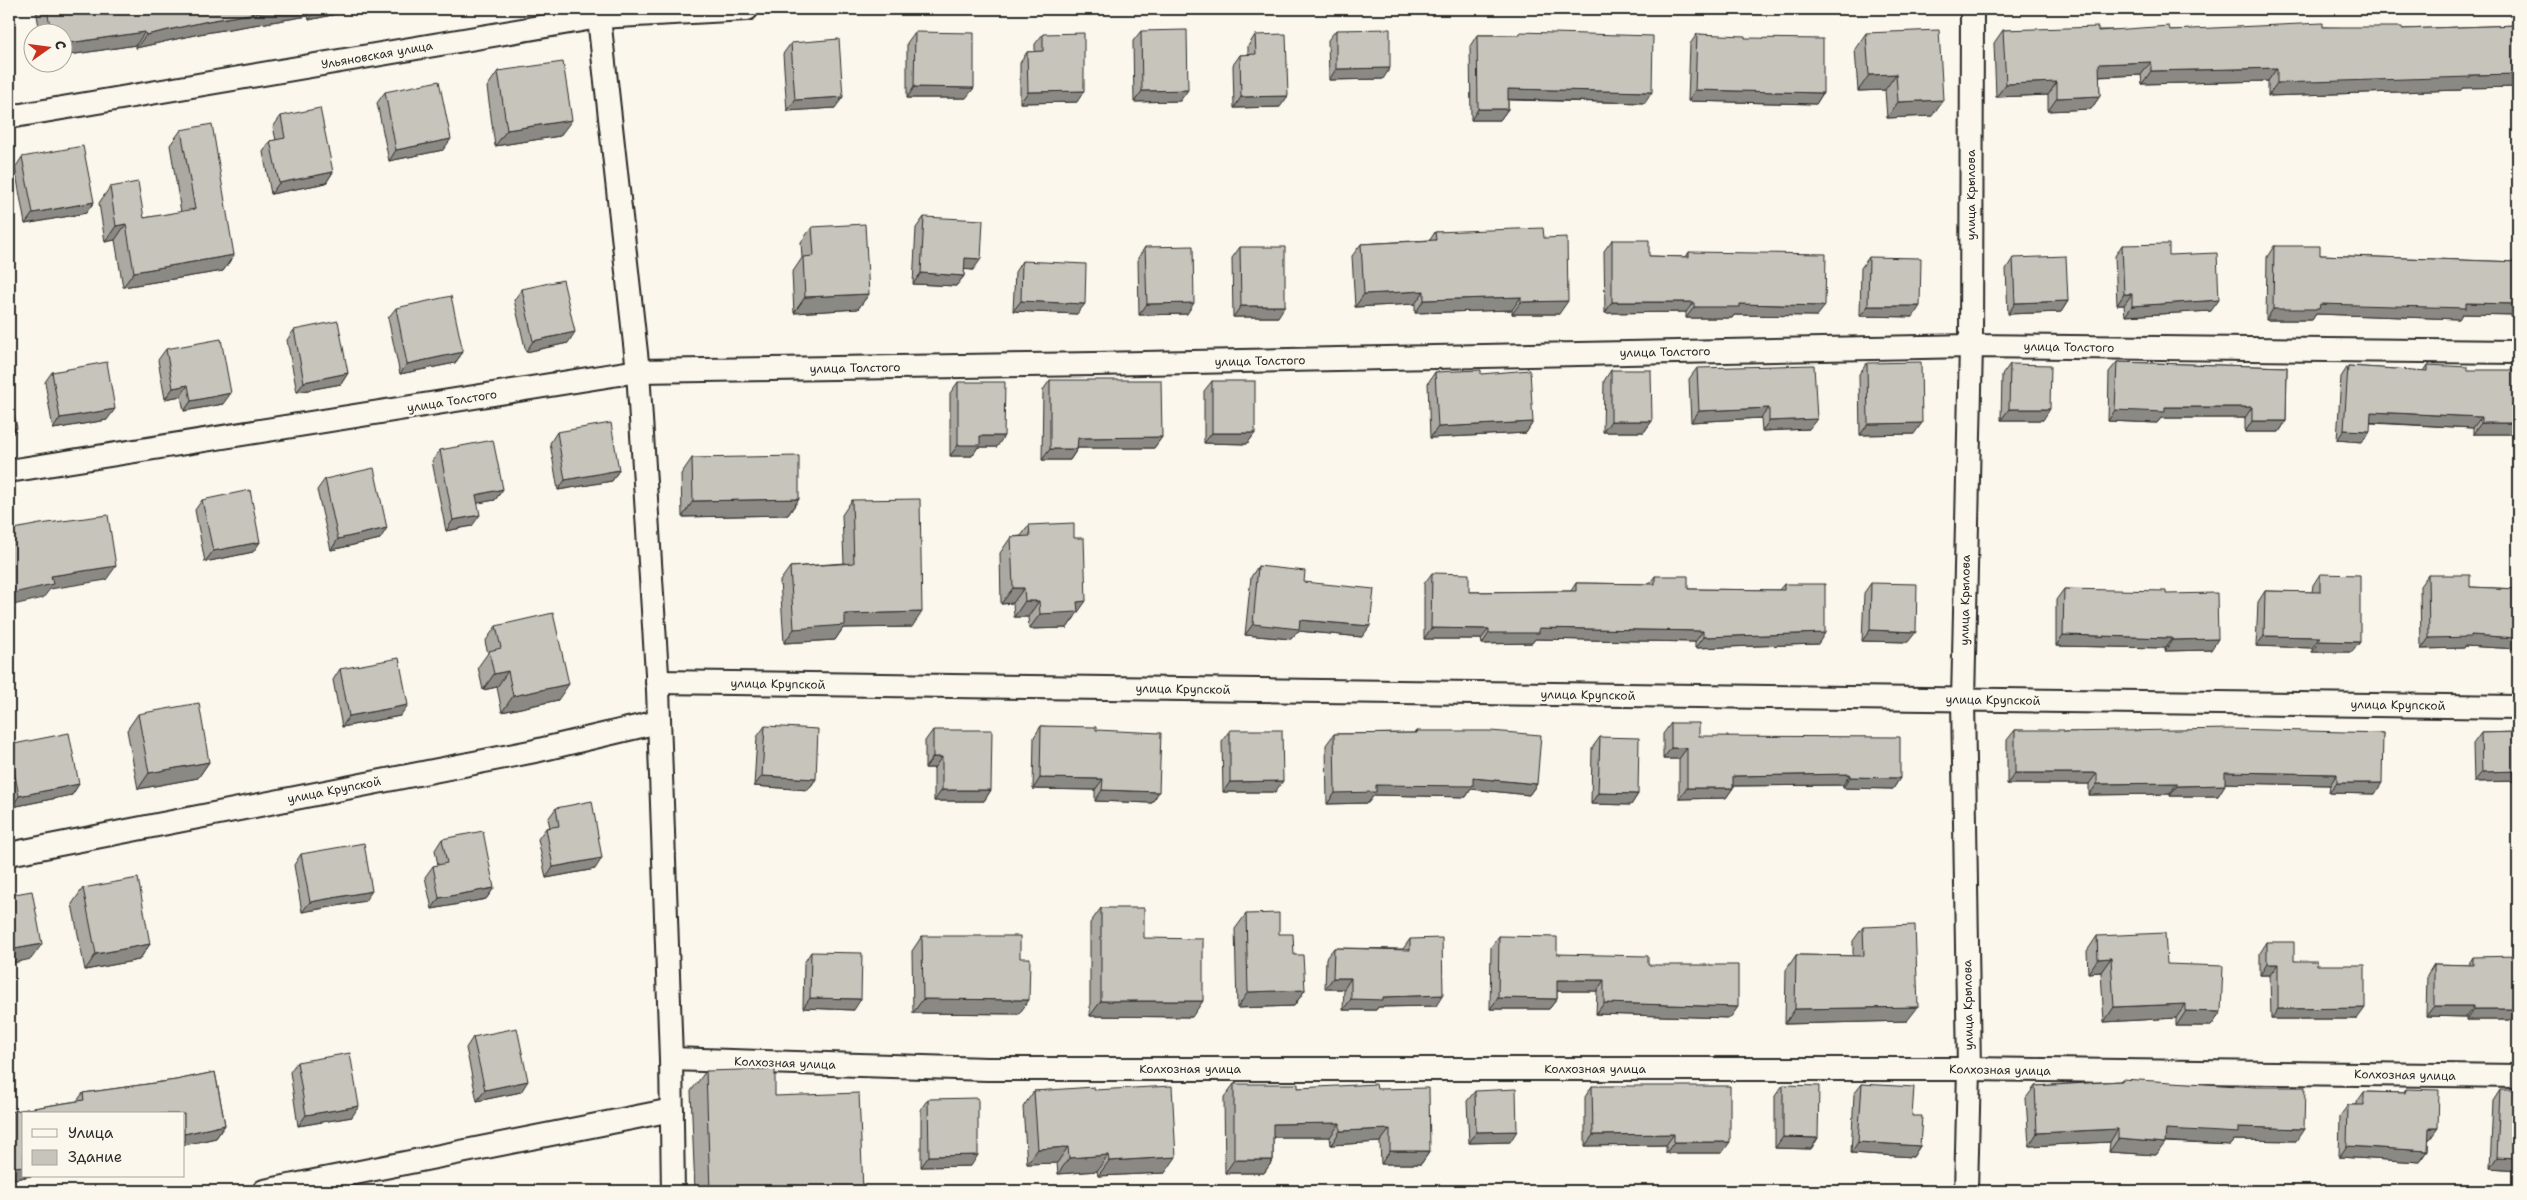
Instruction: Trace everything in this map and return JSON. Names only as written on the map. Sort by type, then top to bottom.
[{"type":"street","name":"Ульяновская улица","points":[[9,117],[598,13],[747,9]]},
{"type":"street","name":"улица Крылова","points":[[1966,1191],[1969,1069],[1963,700],[1971,346],[1972,9]]},
{"type":"street","points":[[598,13],[638,371],[657,682],[671,1059],[673,1191]]},
{"type":"street","name":"улица Толстого","points":[[9,471],[638,371],[1115,364],[1971,346],[2518,352]]},
{"type":"street","name":"улица Крупской","points":[[657,682],[2518,707]]},
{"type":"street","name":"улица Крупской","points":[[9,854],[535,751],[658,722]]},
{"type":"street","name":"Колхозная улица","points":[[671,1059],[987,1069],[1969,1069],[2518,1076]]},
{"type":"street","points":[[264,1191],[672,1110]]},
{"type":"building","points":[[47,9],[280,9],[208,21],[146,35],[145,32],[72,43],[72,22],[49,22]]},
{"type":"building","points":[[2323,23],[2323,27],[2402,27],[2402,29],[2518,25],[2518,74],[2277,83],[2277,68],[2151,71],[2151,62],[2099,64],[2100,96],[2057,98],[2057,82],[2006,84],[2003,30],[2098,27],[2098,31],[2169,26],[2170,30]]},
{"type":"building","points":[[1390,29],[1390,68],[1336,69],[1336,30]]},
{"type":"building","points":[[1187,30],[1188,90],[1142,91],[1141,31]]},
{"type":"building","points":[[1939,30],[1943,100],[1898,102],[1896,74],[1869,75],[1866,33]]},
{"type":"building","points":[[915,32],[974,33],[974,88],[914,87]]},
{"type":"building","points":[[1520,32],[1653,36],[1652,92],[1508,89],[1508,109],[1478,109],[1477,35],[1520,35]]},
{"type":"building","points":[[1084,33],[1084,91],[1028,92],[1027,52],[1043,51],[1043,34]]},
{"type":"building","points":[[1286,34],[1288,96],[1241,97],[1240,55],[1256,54],[1255,35]]},
{"type":"building","points":[[1697,34],[1745,36],[1745,38],[1823,39],[1823,93],[1695,90]]},
{"type":"building","points":[[839,39],[843,97],[795,100],[791,43]]},
{"type":"building","points":[[563,62],[572,120],[507,130],[498,71]]},
{"type":"building","points":[[439,81],[451,139],[396,150],[385,92]]},
{"type":"building","points":[[320,108],[333,172],[279,183],[270,141],[285,138],[281,116]]},
{"type":"building","points":[[212,124],[234,255],[134,272],[126,224],[116,226],[110,187],[138,182],[144,218],[195,209],[181,130]]},
{"type":"building","points":[[83,146],[94,202],[33,213],[22,157]]},
{"type":"building","points":[[924,217],[983,220],[981,259],[965,258],[964,276],[921,273]]},
{"type":"building","points":[[865,224],[869,294],[805,297],[803,257],[814,256],[812,227]]},
{"type":"building","points":[[1543,228],[1544,238],[1567,237],[1568,301],[1521,302],[1521,297],[1424,300],[1424,291],[1364,294],[1361,244],[1436,240],[1435,232]]},
{"type":"building","points":[[1612,240],[1649,240],[1649,256],[1689,257],[1689,252],[1826,254],[1825,306],[1740,304],[1740,307],[1694,307],[1694,302],[1612,302]]},
{"type":"building","points":[[2169,244],[2169,255],[2217,253],[2219,300],[2132,306],[2132,294],[2124,294],[2122,245]]},
{"type":"building","points":[[1193,246],[1194,303],[1147,304],[1145,247]]},
{"type":"building","points":[[2274,246],[2320,246],[2320,255],[2518,262],[2518,304],[2466,303],[2466,308],[2320,304],[2319,309],[2273,309]]},
{"type":"building","points":[[1240,247],[1285,247],[1285,306],[1241,306]]},
{"type":"building","points":[[2066,256],[2068,301],[2015,303],[2013,258]]},
{"type":"building","points":[[1869,257],[1921,258],[1920,306],[1868,306]]},
{"type":"building","points":[[1022,261],[1086,264],[1085,304],[1021,301]]},
{"type":"building","points":[[563,280],[575,332],[533,341],[522,289]]},
{"type":"building","points":[[451,296],[463,352],[407,364],[396,308]]},
{"type":"building","points":[[338,321],[348,373],[304,382],[294,330]]},
{"type":"building","points":[[221,339],[231,393],[191,401],[188,385],[173,388],[166,349]]},
{"type":"building","points":[[107,362],[115,409],[60,418],[52,372]]},
{"type":"building","points":[[1921,362],[1922,423],[1868,424],[1867,363]]},
{"type":"building","points":[[2117,362],[2287,367],[2286,421],[2252,421],[2252,407],[2165,407],[2165,412],[2115,410]]},
{"type":"building","points":[[2010,364],[2051,365],[2050,409],[2009,409]]},
{"type":"building","points":[[1814,365],[1817,419],[1769,421],[1769,408],[1699,411],[1697,368]]},
{"type":"building","points":[[2428,365],[2468,367],[2468,370],[2518,370],[2518,423],[2481,423],[2481,417],[2371,412],[2370,431],[2344,430],[2348,366],[2428,371]]},
{"type":"building","points":[[1481,370],[1481,374],[1530,370],[1533,422],[1438,427],[1435,372]]},
{"type":"building","points":[[1611,370],[1651,370],[1652,421],[1611,421]]},
{"type":"building","points":[[1050,380],[1161,380],[1162,437],[1078,438],[1077,449],[1050,449]]},
{"type":"building","points":[[1212,381],[1255,381],[1255,433],[1212,433]]},
{"type":"building","points":[[958,382],[1005,382],[1004,436],[980,436],[980,445],[958,445]]},
{"type":"building","points":[[9,390],[17,428],[9,430]]},
{"type":"building","points":[[611,423],[619,470],[565,480],[557,432]]},
{"type":"building","points":[[493,440],[503,489],[476,495],[480,515],[453,520],[440,450]]},
{"type":"building","points":[[799,456],[799,499],[693,501],[692,458]]},
{"type":"building","points":[[374,468],[387,528],[338,539],[325,479]]},
{"type":"building","points":[[250,490],[260,542],[213,551],[202,500]]},
{"type":"building","points":[[920,499],[922,612],[845,614],[845,625],[794,629],[790,567],[854,563],[852,500]]},
{"type":"building","points":[[108,515],[116,566],[51,576],[53,584],[9,594],[9,530]]},
{"type":"building","points":[[1074,523],[1074,538],[1084,538],[1086,601],[1077,602],[1078,612],[1040,614],[1039,601],[1025,601],[1024,588],[1013,588],[1011,537],[1030,536],[1029,525]]},
{"type":"building","points":[[1258,566],[1305,571],[1304,582],[1374,589],[1370,626],[1300,620],[1299,629],[1253,624]]},
{"type":"building","points":[[1432,573],[1469,574],[1469,592],[1576,591],[1576,583],[1655,584],[1655,576],[1688,576],[1688,589],[1784,590],[1784,584],[1825,584],[1825,633],[1703,637],[1703,631],[1539,628],[1539,633],[1489,633],[1489,629],[1431,628]]},
{"type":"building","points":[[2320,574],[2360,575],[2360,642],[2319,641],[2320,637],[2264,636],[2265,591],[2320,592]]},
{"type":"building","points":[[2428,575],[2470,575],[2470,587],[2518,589],[2518,638],[2471,635],[2471,637],[2429,638]]},
{"type":"building","points":[[1871,583],[1917,584],[1916,632],[1870,630]]},
{"type":"building","points":[[2064,589],[2166,591],[2166,594],[2217,593],[2218,639],[2172,640],[2172,638],[2063,635]]},
{"type":"building","points":[[553,613],[569,684],[513,696],[508,671],[494,674],[489,651],[501,648],[496,626]]},
{"type":"building","points":[[399,658],[408,705],[349,716],[340,669]]},
{"type":"building","points":[[199,703],[209,762],[149,773],[138,714]]},
{"type":"building","points":[[1671,723],[1699,723],[1699,736],[1900,737],[1900,778],[1850,777],[1850,774],[1733,776],[1733,788],[1687,788],[1687,748],[1671,748]]},
{"type":"building","points":[[765,726],[818,729],[816,779],[762,776]]},
{"type":"building","points":[[1041,726],[1096,727],[1096,730],[1161,733],[1159,792],[1102,790],[1103,779],[1040,778]]},
{"type":"building","points":[[2230,729],[2383,733],[2382,783],[2337,783],[2337,774],[2225,772],[2225,785],[2177,786],[2177,783],[2097,784],[2097,773],[2015,773],[2015,730],[2064,730],[2064,732]]},
{"type":"building","points":[[933,730],[992,730],[991,790],[942,790],[942,757],[933,757]]},
{"type":"building","points":[[1230,730],[1282,730],[1283,781],[1230,782]]},
{"type":"building","points":[[1417,731],[1490,731],[1541,735],[1537,784],[1473,778],[1473,786],[1376,785],[1376,792],[1335,793],[1334,734],[1417,733]]},
{"type":"building","points":[[2518,732],[2518,771],[2482,772],[2481,733]]},
{"type":"building","points":[[69,733],[79,784],[19,796],[9,745]]},
{"type":"building","points":[[1600,737],[1639,738],[1638,794],[1598,793]]},
{"type":"building","points":[[592,801],[602,858],[553,867],[546,828],[559,826],[556,808]]},
{"type":"building","points":[[483,831],[494,888],[439,898],[433,866],[447,863],[442,839]]},
{"type":"building","points":[[364,843],[372,891],[310,902],[301,854]]},
{"type":"building","points":[[138,878],[150,944],[96,954],[83,888]]},
{"type":"building","points":[[32,891],[42,944],[9,950],[9,895]]},
{"type":"building","points":[[1101,908],[1144,908],[1144,938],[1203,939],[1203,1001],[1101,1001]]},
{"type":"building","points":[[1279,913],[1279,934],[1293,934],[1294,955],[1303,955],[1305,990],[1248,992],[1246,914]]},
{"type":"building","points":[[1915,925],[1918,1007],[1795,1009],[1796,955],[1864,956],[1863,927]]},
{"type":"building","points":[[2165,933],[2167,964],[2223,966],[2221,1012],[2186,1011],[2186,1004],[2114,1007],[2111,958],[2098,959],[2097,936]]},
{"type":"building","points":[[922,936],[1020,936],[1020,958],[1030,958],[1029,1000],[923,999]]},
{"type":"building","points":[[1499,936],[1557,937],[1557,954],[1648,956],[1648,965],[1738,965],[1738,1007],[1604,1003],[1604,980],[1557,980],[1557,999],[1498,998]]},
{"type":"building","points":[[1442,938],[1443,995],[1383,997],[1383,1000],[1351,999],[1351,978],[1333,978],[1334,948],[1410,950],[1410,939]]},
{"type":"building","points":[[2267,942],[2294,942],[2294,961],[2317,961],[2317,965],[2365,965],[2365,1008],[2278,1009],[2278,964],[2267,964]]},
{"type":"building","points":[[811,952],[862,953],[861,999],[810,998]]},
{"type":"building","points":[[2518,956],[2518,1009],[2474,1009],[2474,1006],[2434,1006],[2434,964],[2473,965],[2473,957]]},
{"type":"building","points":[[517,1028],[528,1081],[485,1090],[473,1037]]},
{"type":"building","points":[[350,1053],[359,1106],[306,1115],[297,1062]]},
{"type":"building","points":[[775,1069],[775,1096],[859,1093],[863,1191],[710,1191],[706,1071]]},
{"type":"building","points":[[215,1072],[225,1125],[185,1134],[185,1112],[22,1112],[22,1166],[14,1167],[9,1133],[9,1112],[84,1100],[83,1093],[176,1080]]},
{"type":"building","points":[[2122,1079],[2255,1087],[2305,1087],[2304,1129],[2239,1127],[2239,1133],[2166,1129],[2165,1143],[2118,1139],[2118,1129],[2037,1133],[2035,1086],[2122,1081]]},
{"type":"building","points":[[1234,1084],[1298,1084],[1298,1088],[1376,1084],[1377,1089],[1429,1088],[1430,1151],[1390,1151],[1390,1129],[1340,1131],[1340,1123],[1273,1124],[1273,1160],[1234,1160]]},
{"type":"building","points":[[1862,1084],[1914,1087],[1912,1116],[1922,1116],[1920,1146],[1858,1142]]},
{"type":"building","points":[[1783,1085],[1819,1086],[1818,1138],[1783,1137]]},
{"type":"building","points":[[1172,1086],[1176,1157],[1109,1161],[1108,1155],[1069,1158],[1068,1147],[1038,1149],[1034,1091],[1094,1087],[1094,1090]]},
{"type":"building","points":[[1592,1086],[1730,1086],[1730,1142],[1674,1142],[1674,1134],[1593,1135]]},
{"type":"building","points":[[1516,1089],[1517,1131],[1476,1132],[1475,1091]]},
{"type":"building","points":[[2405,1089],[2439,1090],[2438,1128],[2429,1128],[2428,1151],[2347,1146],[2348,1105],[2364,1105],[2364,1092],[2405,1093]]},
{"type":"building","points":[[2500,1090],[2518,1090],[2518,1158],[2497,1157]]},
{"type":"building","points":[[978,1098],[978,1155],[929,1156],[928,1099]]}]
